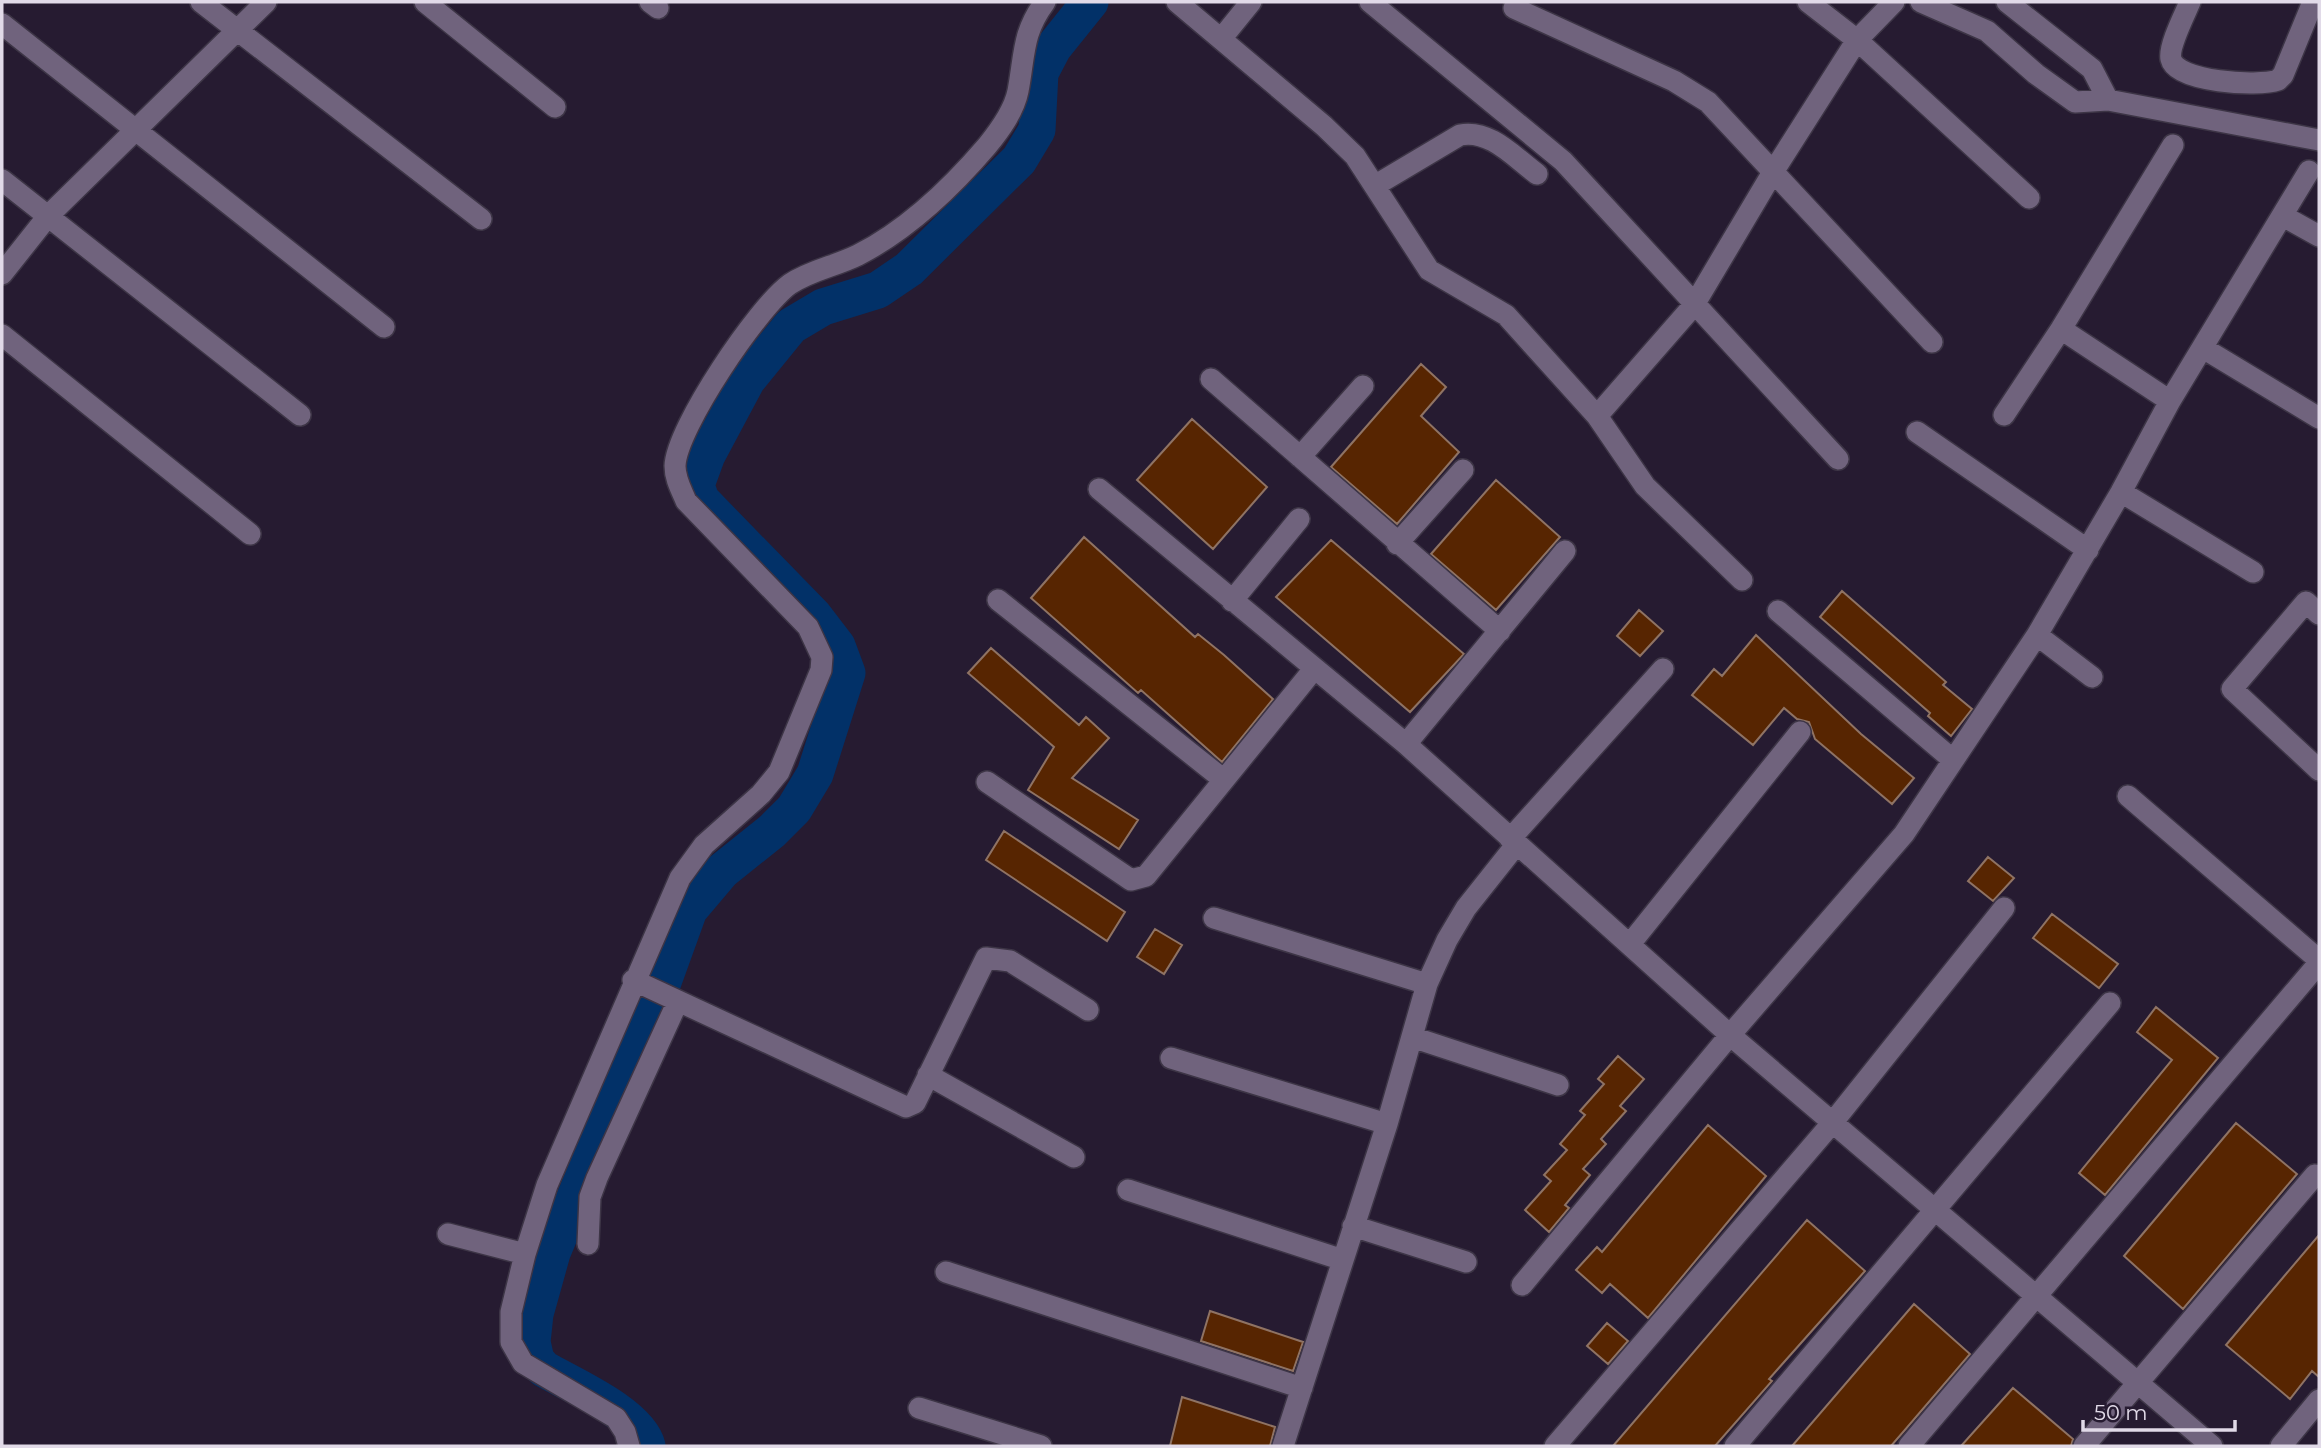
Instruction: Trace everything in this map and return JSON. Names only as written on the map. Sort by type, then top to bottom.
[{"type":"street","points":[[201,2],[241,30],[481,219]]},
{"type":"street","points":[[2,274],[48,216],[241,30],[266,2]]},
{"type":"street","points":[[425,2],[555,107]]},
{"type":"street","points":[[629,1446],[625,1432],[615,1418],[523,1363],[511,1342],[511,1312],[525,1254],[547,1185],[640,983],[675,887],[694,856],[761,794],[779,772],[821,670],[822,657],[808,627],[686,501],[677,481],[675,463],[682,442],[723,366],[769,302],[791,284],[857,255],[894,234],[988,144],[1006,120],[1017,93],[1022,52],[1031,21],[1045,2]]},
{"type":"street","points":[[1177,2],[1324,126],[1354,156],[1376,185],[1429,270],[1506,315],[1597,416],[1645,486],[1742,580]]},
{"type":"street","points":[[1222,39],[1251,2]]},
{"type":"street","points":[[1370,2],[1563,160],[1838,459]]},
{"type":"street","points":[[1808,2],[1857,40],[2029,198]]},
{"type":"street","points":[[1597,416],[1694,305],[1773,172],[1857,40],[1894,2]]},
{"type":"street","points":[[1921,2],[1987,31],[2036,74],[2075,102],[2108,100],[2319,140]]},
{"type":"street","points":[[2007,2],[2092,69],[2108,100]]},
{"type":"street","points":[[2190,2],[2170,53],[2171,62],[2178,69],[2223,83],[2278,80],[2283,75],[2313,2]]},
{"type":"street","points":[[1514,8],[1674,81],[1708,102],[1932,342]]},
{"type":"street","points":[[2,24],[384,327]]},
{"type":"street","points":[[2215,120],[2223,83]]},
{"type":"street","points":[[1376,185],[1460,135],[1472,133],[1483,135],[1537,174]]},
{"type":"street","points":[[2004,415],[2061,329],[2173,145]]},
{"type":"street","points":[[1522,1285],[1730,1035],[1904,834],[2037,635],[2121,492],[2170,401],[2309,171]]},
{"type":"street","points":[[2,180],[300,415]]},
{"type":"street","points":[[2283,216],[2319,236]]},
{"type":"street","points":[[2061,329],[2170,401]]},
{"type":"street","points":[[2,335],[250,534]]},
{"type":"street","points":[[2203,348],[2319,418]]},
{"type":"street","points":[[1211,379],[1397,544],[1500,631]]},
{"type":"street","points":[[1300,457],[1363,386]]},
{"type":"street","points":[[1917,432],[2088,550]]},
{"type":"street","points":[[1397,544],[1463,470]]},
{"type":"street","points":[[1099,489],[1406,744],[1730,1035],[2212,1446]]},
{"type":"street","points":[[2121,492],[2253,572]]},
{"type":"street","points":[[1232,601],[1299,519]]},
{"type":"street","points":[[1406,744],[1565,551]]},
{"type":"street","points":[[998,600],[1224,779]]},
{"type":"street","points":[[2319,614],[2306,602],[2232,689],[2319,770]]},
{"type":"street","points":[[1778,611],[1953,760]]},
{"type":"street","points":[[2037,635],[2092,677]]},
{"type":"street","points":[[988,782],[1131,880],[1146,876],[1314,669]]},
{"type":"street","points":[[1283,1446],[1387,1124],[1427,984],[1447,940],[1466,908],[1513,842],[1663,669]]},
{"type":"street","points":[[1630,944],[1800,732]]},
{"type":"street","points":[[1909,1446],[2319,962],[2128,796]]},
{"type":"street","points":[[1555,1446],[1833,1122],[2004,908]]},
{"type":"street","points":[[1214,918],[1427,984]]},
{"type":"street","points":[[640,983],[906,1107],[915,1103],[986,958],[1010,961],[1088,1010]]},
{"type":"street","points":[[589,1244],[590,1197],[676,1000]]},
{"type":"street","points":[[1735,1446],[2110,1003]]},
{"type":"street","points":[[1412,1037],[1558,1085]]},
{"type":"street","points":[[1171,1058],[1387,1124]]},
{"type":"street","points":[[928,1075],[1074,1157]]},
{"type":"street","points":[[2084,1446],[2315,1175]]},
{"type":"street","points":[[1128,1190],[1343,1260]]},
{"type":"street","points":[[1353,1226],[1466,1262]]},
{"type":"street","points":[[448,1234],[525,1254]]},
{"type":"street","points":[[946,1272],[1302,1388]]},
{"type":"street","points":[[2281,1446],[2319,1400]]},
{"type":"street","points":[[919,1408],[1041,1446]]},
{"type":"building","points":[[1421,364],[1446,387],[1421,416],[1459,452],[1397,524],[1331,467]]},
{"type":"building","points":[[1192,419],[1267,487],[1213,549],[1137,480]]},
{"type":"building","points":[[1496,480],[1560,537],[1496,610],[1431,554]]},
{"type":"building","points":[[1084,537],[1195,637],[1198,634],[1273,699],[1222,762],[1141,690],[1138,693],[1031,598]]},
{"type":"building","points":[[1331,540],[1464,654],[1410,712],[1276,597]]},
{"type":"building","points":[[1842,591],[1946,682],[1943,685],[1972,709],[1951,736],[1928,716],[1930,713],[1820,617]]},
{"type":"building","points":[[1639,610],[1663,631],[1640,656],[1617,636]]},
{"type":"building","points":[[1756,635],[1861,734],[1914,778],[1892,804],[1815,739],[1809,722],[1797,719],[1784,708],[1753,745],[1692,695],[1714,669],[1722,676]]},
{"type":"building","points":[[991,648],[1079,725],[1086,717],[1109,738],[1072,778],[1138,820],[1119,849],[1028,790],[1054,747],[968,673]]},
{"type":"building","points":[[1004,831],[1125,912],[1107,941],[986,860]]},
{"type":"building","points":[[1988,857],[2014,878],[1993,901],[1968,881]]},
{"type":"building","points":[[2052,914],[2118,964],[2099,988],[2033,938]]},
{"type":"building","points":[[1155,929],[1182,945],[1164,974],[1137,957]]},
{"type":"building","points":[[2156,1007],[2218,1058],[2105,1195],[2079,1173],[2172,1060],[2137,1032]]},
{"type":"building","points":[[1618,1056],[1644,1079],[1620,1106],[1626,1111],[1601,1139],[1606,1144],[1583,1169],[1590,1175],[1565,1205],[1569,1208],[1549,1232],[1525,1210],[1551,1181],[1544,1175],[1567,1150],[1560,1144],[1585,1115],[1580,1111],[1604,1084],[1598,1079]]},
{"type":"building","points":[[2236,1123],[2297,1174],[2183,1309],[2124,1256]]},
{"type":"building","points":[[1708,1125],[1766,1176],[1648,1318],[1610,1284],[1602,1293],[1576,1270],[1597,1247],[1602,1252]]},
{"type":"building","points":[[1807,1220],[1865,1271],[1769,1379],[1772,1381],[1715,1446],[1613,1446]]},
{"type":"building","points":[[2319,1235],[2319,1377],[2312,1371],[2290,1399],[2226,1345]]},
{"type":"building","points":[[1914,1304],[1970,1354],[1904,1431],[1891,1446],[1792,1446]]},
{"type":"building","points":[[1210,1311],[1303,1342],[1293,1371],[1201,1341]]},
{"type":"building","points":[[1607,1323],[1628,1341],[1608,1364],[1587,1346]]},
{"type":"building","points":[[2013,1388],[2073,1439],[2071,1446],[1961,1446]]},
{"type":"building","points":[[1182,1397],[1275,1427],[1270,1446],[1170,1446]]},
{"type":"waterway","points":[[647,1446],[641,1434],[618,1412],[544,1369],[536,1360],[532,1342],[535,1314],[552,1253],[655,1004],[689,910],[722,871],[772,831],[794,809],[815,774],[847,673],[837,646],[814,616],[701,500],[696,485],[707,455],[747,380],[791,326],[823,307],[878,290],[909,269],[1019,160],[1037,130],[1040,73],[1053,48],[1090,2]]}]
